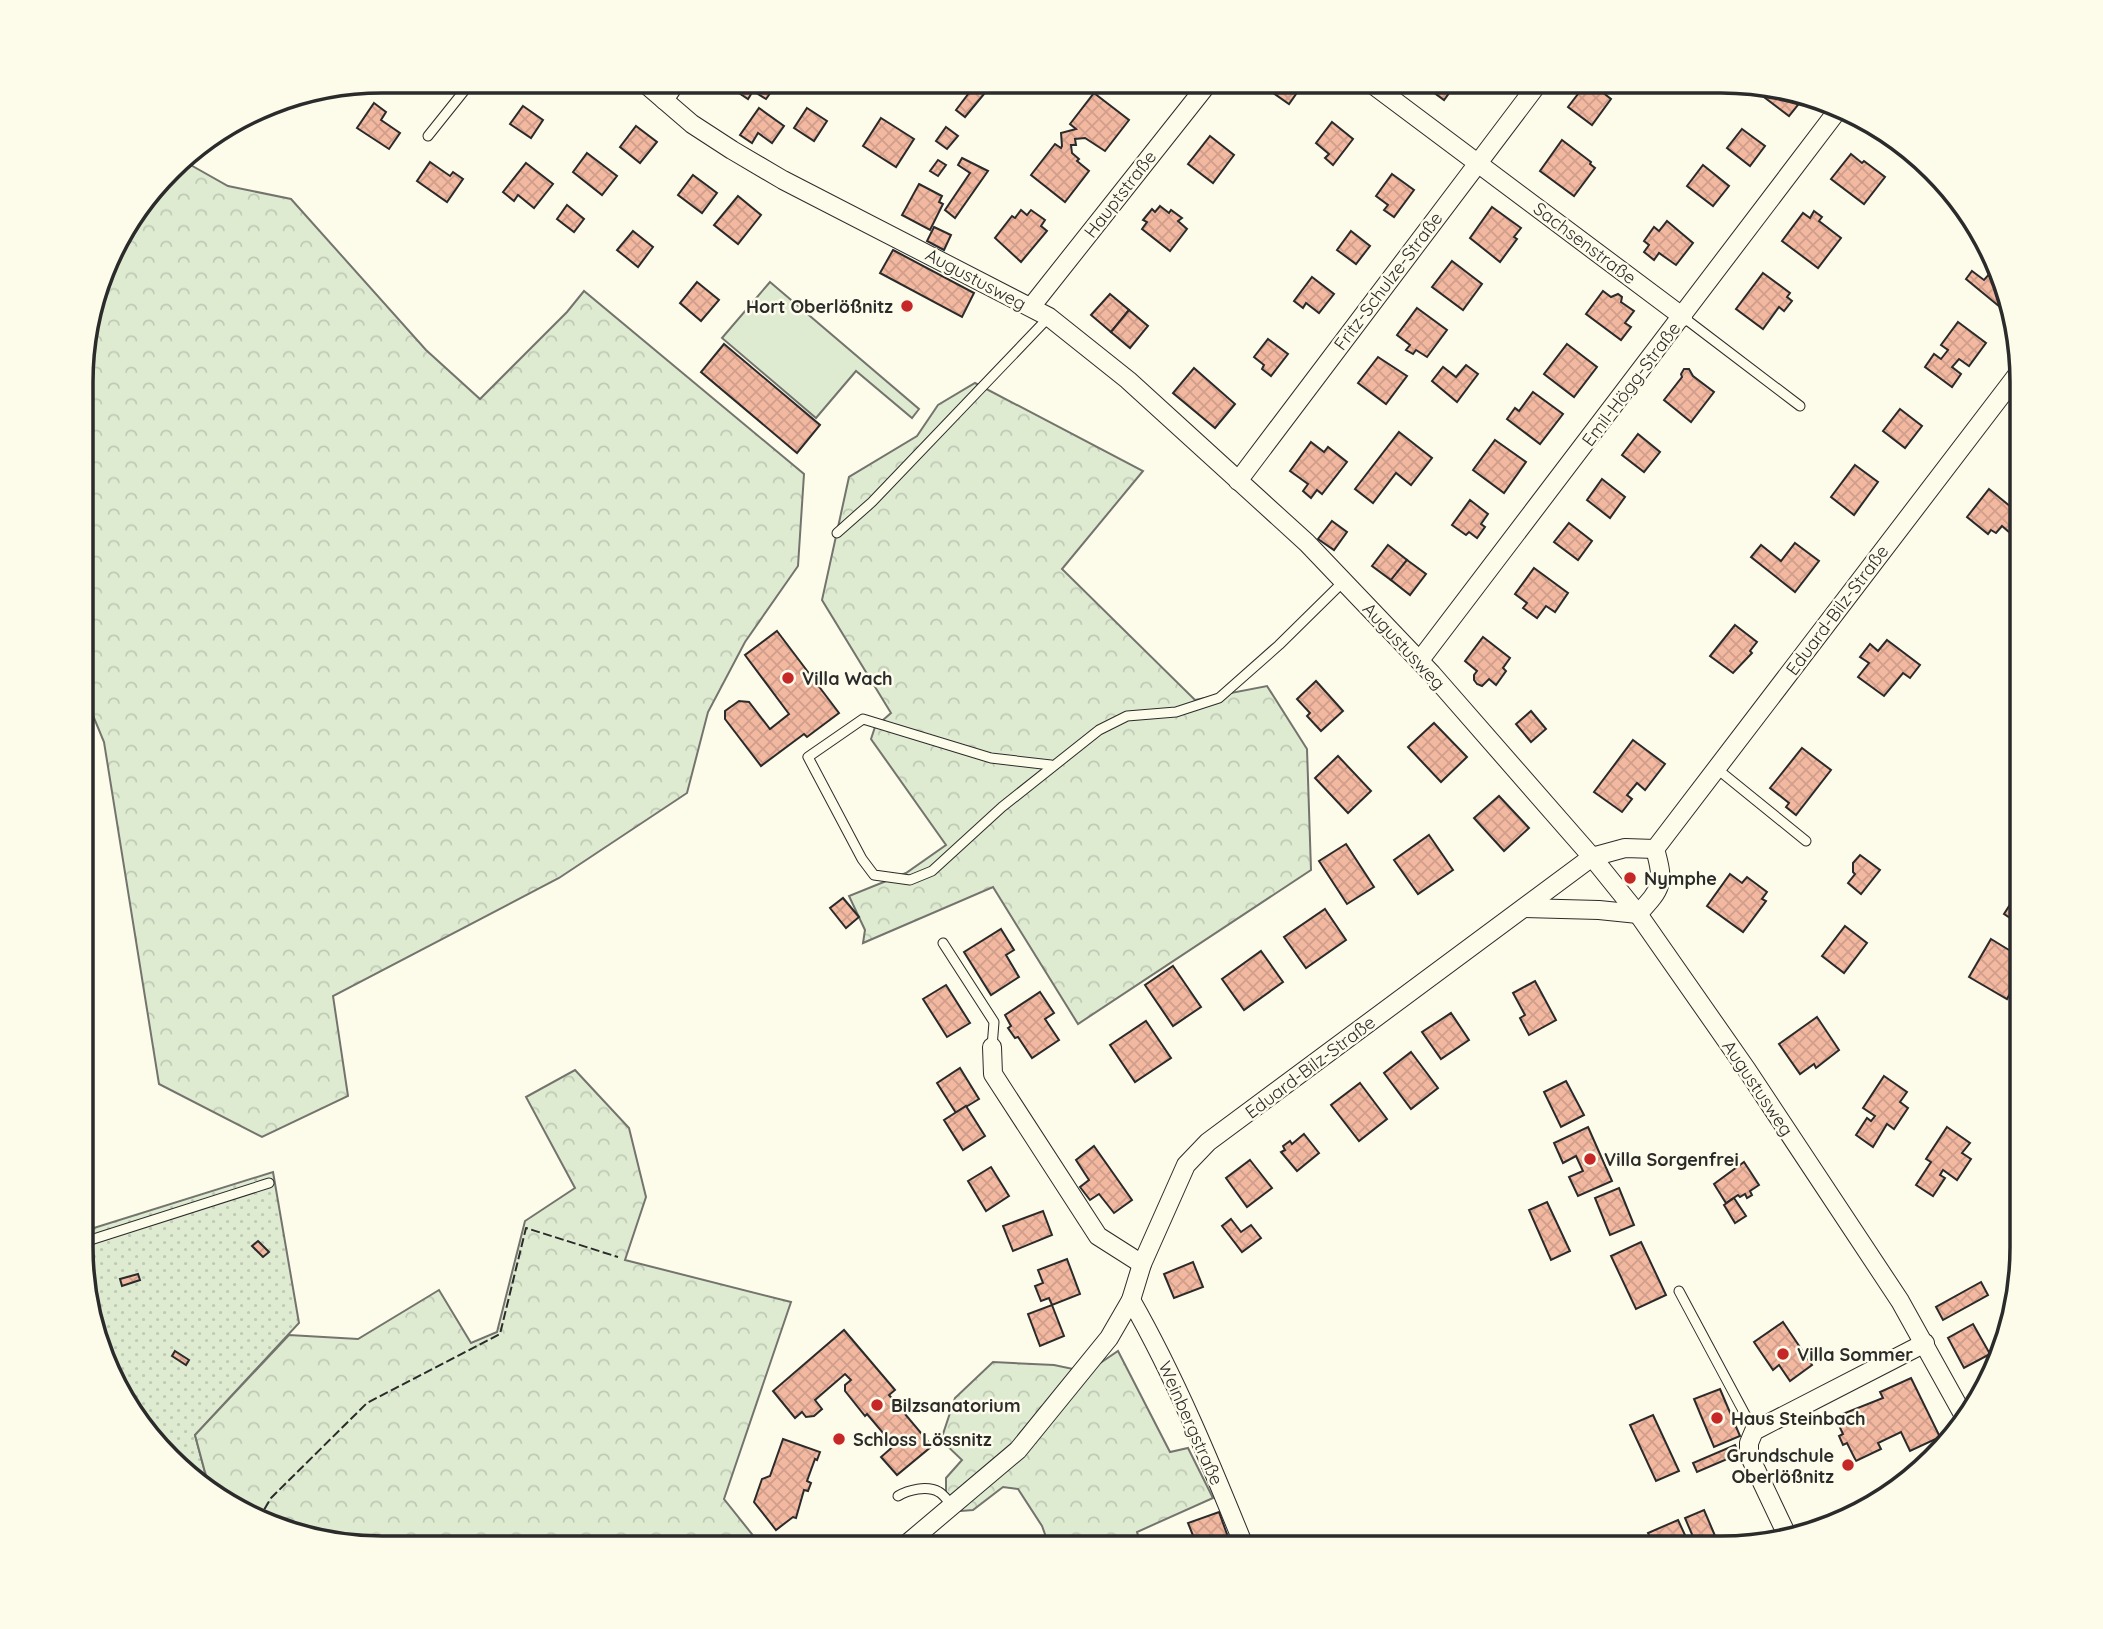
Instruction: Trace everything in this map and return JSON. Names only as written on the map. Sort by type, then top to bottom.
[{"type":"street","name":"Augustusweg","points":[[656,93],[692,124],[773,174],[1049,317],[1128,380],[1307,542],[1420,660],[1592,857],[1638,914],[1747,1070],[1900,1301],[1961,1410]]},
{"type":"street","points":[[664,100],[669,93]]},
{"type":"street","name":"Hauptstraße","points":[[1031,307],[1200,93]]},
{"type":"street","name":"Sachsenstraße","points":[[1384,93],[1683,317]]},
{"type":"street","name":"Fritz-Schulze-Straße","points":[[1238,481],[1531,93]]},
{"type":"street","name":"Emil-Högg-Straße","points":[[1420,660],[1834,116]]},
{"type":"street","name":"Eduard-Bilz-Straße","points":[[1654,849],[2010,385]]},
{"type":"street","points":[[1524,908],[1638,914],[1658,893],[1661,870],[1654,849],[1625,848],[1592,857]]},
{"type":"street","name":"Eduard-Bilz-Straße","points":[[916,1536],[1018,1450],[1110,1338],[1130,1300],[1142,1264],[1186,1166],[1208,1142],[1592,857]]},
{"type":"street","points":[[992,1047],[993,1074],[1098,1237],[1142,1264]]},
{"type":"street","name":"Weinbergstraße","points":[[1130,1300],[1151,1335],[1209,1460],[1240,1536]]},
{"type":"street","points":[[1784,1529],[1749,1455],[1749,1443],[1754,1431],[1925,1343]]},
{"type":"lane","points":[[428,136],[462,93]]},
{"type":"lane","points":[[837,533],[872,502],[1049,317]]},
{"type":"lane","name":"Sachsenstraße","points":[[1683,317],[1800,406]]},
{"type":"lane","points":[[1051,765],[991,758],[863,719],[808,757],[862,859],[874,875],[911,880],[932,871],[1051,765],[1099,730],[1127,716],[1176,712],[1219,698],[1279,645],[1344,581]]},
{"type":"lane","points":[[1716,768],[1806,841]]},
{"type":"lane","points":[[943,943],[994,1022],[992,1047]]},
{"type":"lane","points":[[93,1239],[269,1183]]},
{"type":"lane","points":[[1679,1291],[1754,1431]]},
{"type":"lane","points":[[898,1496],[907,1491],[928,1490],[939,1492],[951,1505]]},
{"type":"green space","points":[[190,165],[228,186],[291,199],[426,350],[480,399],[567,312],[584,291],[804,474],[798,566],[745,642],[708,712],[687,793],[559,878],[333,996],[348,1096],[262,1137],[159,1084],[104,742],[93,716],[95,344],[108,289],[131,237],[164,191]]},
{"type":"green space","points":[[770,282],[919,409],[912,418],[856,371],[816,418],[722,338]]},
{"type":"green space","points":[[975,383],[1143,471],[1062,569],[1195,700],[1267,686],[1307,749],[1311,870],[1078,1024],[993,887],[863,943],[865,930],[849,896],[906,873],[946,845],[871,739],[875,727],[891,713],[822,600],[849,477],[917,436],[938,405]]},
{"type":"green space","points":[[575,1070],[629,1128],[646,1197],[625,1260],[791,1302],[724,1499],[753,1536],[344,1534],[325,1531],[271,1514],[237,1498],[206,1477],[195,1435],[289,1335],[358,1339],[439,1290],[471,1343],[497,1332],[525,1221],[575,1188],[526,1097]]},
{"type":"green space","points":[[273,1172],[299,1323],[195,1435],[206,1477],[177,1452],[152,1423],[131,1392],[115,1358],[98,1304],[93,1266],[93,1228]]},
{"type":"green space","points":[[1118,1351],[1170,1452],[1188,1448],[1213,1498],[1137,1532],[1138,1536],[1046,1536],[1018,1489],[1003,1487],[973,1510],[961,1511],[946,1492],[946,1478],[962,1460],[941,1440],[955,1398],[993,1362],[1054,1365],[1087,1372]]},
{"type":"building","points":[[739,93],[752,93],[748,99]]},
{"type":"building","points":[[756,93],[770,93],[766,99]]},
{"type":"building","points":[[969,93],[985,93],[965,117],[956,110]]},
{"type":"building","points":[[1094,93],[1129,120],[1105,151],[1085,138],[1075,139],[1076,145],[1071,145],[1072,153],[1089,171],[1065,202],[1031,175],[1055,144],[1061,148],[1061,133],[1076,129],[1070,124]]},
{"type":"building","points":[[1273,93],[1297,93],[1289,104]]},
{"type":"building","points":[[1434,93],[1449,93],[1444,100]]},
{"type":"building","points":[[1579,93],[1603,93],[1611,99],[1592,125],[1568,107]]},
{"type":"building","points":[[1762,95],[1799,104],[1789,116]]},
{"type":"building","points":[[374,103],[386,112],[381,120],[400,133],[389,149],[357,128]]},
{"type":"building","points":[[523,106],[543,120],[531,138],[510,124]]},
{"type":"building","points":[[759,108],[784,126],[772,143],[758,133],[752,143],[740,135]]},
{"type":"building","points":[[807,108],[827,121],[814,141],[794,128]]},
{"type":"building","points":[[881,118],[914,139],[896,167],[863,146]]},
{"type":"building","points":[[1332,122],[1353,139],[1333,165],[1325,158],[1329,154],[1316,143]]},
{"type":"building","points":[[636,126],[657,142],[640,163],[620,147]]},
{"type":"building","points":[[946,127],[958,136],[947,149],[936,141]]},
{"type":"building","points":[[1742,129],[1765,146],[1750,166],[1727,148]]},
{"type":"building","points":[[1210,136],[1234,155],[1213,183],[1188,164]]},
{"type":"building","points":[[1562,140],[1595,168],[1574,196],[1540,171]]},
{"type":"building","points":[[587,153],[617,176],[602,195],[573,172]]},
{"type":"building","points":[[1851,154],[1885,177],[1864,204],[1831,179]]},
{"type":"building","points":[[962,158],[988,171],[955,218],[945,210],[970,173],[958,165]]},
{"type":"building","points":[[938,160],[946,165],[938,176],[930,171]]},
{"type":"building","points":[[430,162],[450,176],[453,172],[463,179],[447,202],[417,181]]},
{"type":"building","points":[[526,163],[553,184],[534,208],[518,195],[514,201],[503,192]]},
{"type":"building","points":[[1703,165],[1729,186],[1713,206],[1687,186]]},
{"type":"building","points":[[1392,174],[1414,190],[1394,217],[1384,210],[1388,205],[1376,196]]},
{"type":"building","points":[[693,175],[717,193],[702,213],[678,195]]},
{"type":"building","points":[[919,184],[942,196],[939,202],[943,204],[930,230],[902,215]]},
{"type":"building","points":[[738,196],[761,215],[738,244],[714,225]]},
{"type":"building","points":[[567,205],[584,219],[574,232],[557,219]]},
{"type":"building","points":[[1160,206],[1182,218],[1178,221],[1187,229],[1170,251],[1142,229],[1147,222],[1143,220],[1152,209],[1155,212]]},
{"type":"building","points":[[1492,207],[1521,228],[1514,237],[1517,239],[1500,262],[1470,238]]},
{"type":"building","points":[[1021,210],[1027,215],[1031,210],[1045,220],[1041,226],[1047,231],[1021,262],[995,238],[1012,216],[1015,218]]},
{"type":"building","points":[[1814,211],[1822,217],[1819,221],[1841,238],[1818,268],[1782,241],[1803,213],[1810,218]]},
{"type":"building","points":[[1667,221],[1693,243],[1676,265],[1659,253],[1654,260],[1644,252],[1649,245],[1644,241],[1654,227],[1659,231]]},
{"type":"building","points":[[934,227],[951,235],[944,250],[927,241]]},
{"type":"building","points":[[633,231],[653,247],[638,267],[617,250]]},
{"type":"building","points":[[1351,231],[1370,246],[1356,264],[1337,250]]},
{"type":"building","points":[[893,250],[974,293],[962,317],[880,273]]},
{"type":"building","points":[[1452,261],[1482,284],[1463,310],[1432,287]]},
{"type":"building","points":[[1972,271],[1984,280],[1989,274],[2000,307],[1966,279]]},
{"type":"building","points":[[1763,273],[1790,293],[1787,297],[1792,301],[1784,311],[1779,307],[1763,329],[1736,309]]},
{"type":"building","points":[[1312,277],[1334,294],[1319,313],[1306,303],[1303,308],[1294,301]]},
{"type":"building","points":[[697,282],[719,300],[701,321],[680,303]]},
{"type":"building","points":[[1603,291],[1611,297],[1618,294],[1622,297],[1621,302],[1634,311],[1625,323],[1631,327],[1621,340],[1586,314]]},
{"type":"building","points":[[1110,294],[1129,310],[1111,332],[1091,315]]},
{"type":"building","points":[[1417,308],[1447,330],[1427,357],[1416,350],[1413,354],[1406,350],[1410,345],[1397,335]]},
{"type":"building","points":[[1129,310],[1148,326],[1130,348],[1111,332]]},
{"type":"building","points":[[1958,322],[1986,343],[1969,366],[1959,359],[1952,367],[1961,374],[1952,387],[1925,367],[1934,354],[1941,359],[1948,350],[1941,345]]},
{"type":"building","points":[[1268,339],[1288,354],[1271,376],[1262,369],[1264,365],[1254,357]]},
{"type":"building","points":[[724,344],[820,425],[797,453],[701,372]]},
{"type":"building","points":[[1567,344],[1597,367],[1574,397],[1544,374]]},
{"type":"building","points":[[1378,357],[1407,376],[1386,404],[1358,383]]},
{"type":"building","points":[[1466,365],[1478,374],[1457,402],[1432,381],[1443,367],[1456,377]]},
{"type":"building","points":[[1194,368],[1235,404],[1215,428],[1173,393]]},
{"type":"building","points":[[1684,369],[1689,369],[1693,376],[1714,392],[1691,422],[1664,400],[1682,377]]},
{"type":"building","points":[[1533,392],[1563,414],[1540,444],[1507,419],[1515,408],[1519,411]]},
{"type":"building","points":[[1900,409],[1922,426],[1905,448],[1883,431]]},
{"type":"building","points":[[1399,432],[1432,458],[1411,485],[1396,473],[1373,503],[1355,489]]},
{"type":"building","points":[[1638,434],[1660,452],[1644,472],[1622,455]]},
{"type":"building","points":[[1495,440],[1526,462],[1504,493],[1473,470]]},
{"type":"building","points":[[1311,442],[1324,452],[1328,447],[1347,462],[1322,494],[1317,490],[1311,498],[1303,491],[1308,484],[1290,471]]},
{"type":"building","points":[[1855,465],[1878,482],[1854,515],[1831,497]]},
{"type":"building","points":[[1602,479],[1625,497],[1610,518],[1587,500]]},
{"type":"building","points":[[1989,489],[2010,506],[2010,531],[2002,526],[1996,533],[1991,530],[1988,534],[1967,517]]},
{"type":"building","points":[[1470,500],[1488,514],[1481,524],[1485,527],[1477,538],[1469,532],[1466,535],[1452,525]]},
{"type":"building","points":[[1332,521],[1347,532],[1334,550],[1318,539]]},
{"type":"building","points":[[1569,523],[1592,541],[1578,560],[1554,542]]},
{"type":"building","points":[[1795,543],[1819,561],[1795,592],[1751,557],[1761,545],[1781,561]]},
{"type":"building","points":[[1388,545],[1407,560],[1391,580],[1372,566]]},
{"type":"building","points":[[1407,560],[1426,574],[1410,595],[1391,580]]},
{"type":"building","points":[[1534,568],[1568,593],[1555,612],[1546,606],[1537,618],[1523,608],[1527,603],[1515,594]]},
{"type":"building","points":[[1735,625],[1757,642],[1750,651],[1752,653],[1733,673],[1710,656]]},
{"type":"building","name":"Villa Wach","points":[[777,631],[839,713],[807,737],[804,734],[761,766],[725,719],[725,711],[739,701],[749,702],[770,729],[789,714],[745,655]]},
{"type":"building","points":[[1483,637],[1510,658],[1503,668],[1506,671],[1496,685],[1489,679],[1482,686],[1477,684],[1474,675],[1477,671],[1465,661]]},
{"type":"building","points":[[1887,640],[1920,665],[1910,678],[1903,673],[1884,696],[1858,677],[1869,663],[1860,657],[1870,644],[1878,651]]},
{"type":"building","points":[[1316,681],[1343,711],[1321,731],[1307,716],[1310,713],[1297,699]]},
{"type":"building","points":[[1531,711],[1546,729],[1531,742],[1516,724]]},
{"type":"building","points":[[1434,723],[1467,757],[1441,782],[1408,747]]},
{"type":"building","points":[[1633,740],[1665,764],[1645,790],[1637,783],[1627,795],[1632,799],[1622,812],[1594,792]]},
{"type":"building","points":[[1802,748],[1831,770],[1796,815],[1786,807],[1789,803],[1770,788]]},
{"type":"building","points":[[1338,756],[1371,791],[1348,813],[1315,778]]},
{"type":"building","points":[[1499,796],[1529,828],[1504,851],[1474,818]]},
{"type":"building","points":[[1429,835],[1453,870],[1418,894],[1394,860]]},
{"type":"building","points":[[1346,844],[1374,887],[1347,904],[1319,861]]},
{"type":"building","points":[[1860,855],[1880,870],[1861,894],[1848,883],[1855,874],[1853,863]]},
{"type":"building","points":[[1730,874],[1742,883],[1747,877],[1767,892],[1762,899],[1766,901],[1743,932],[1707,906]]},
{"type":"building","points":[[843,898],[859,917],[846,928],[830,908]]},
{"type":"building","points":[[2010,905],[2010,918],[2004,914]]},
{"type":"building","points":[[1325,909],[1346,940],[1306,968],[1284,937]]},
{"type":"building","points":[[1845,926],[1867,943],[1844,973],[1822,956]]},
{"type":"building","points":[[1001,929],[1014,950],[1006,955],[1019,977],[991,995],[964,952]]},
{"type":"building","points":[[1991,939],[2010,951],[2010,994],[2007,999],[1969,977]]},
{"type":"building","points":[[1261,951],[1283,982],[1244,1010],[1222,979]]},
{"type":"building","points":[[1173,966],[1201,1007],[1173,1026],[1145,985]]},
{"type":"building","points":[[1535,981],[1556,1020],[1529,1035],[1520,1018],[1525,1015],[1513,993]]},
{"type":"building","points":[[946,985],[970,1023],[947,1037],[923,999]]},
{"type":"building","points":[[1040,992],[1054,1013],[1045,1019],[1059,1040],[1032,1058],[1018,1037],[1015,1038],[1008,1028],[1011,1026],[1005,1015]]},
{"type":"building","points":[[1451,1013],[1469,1040],[1441,1059],[1422,1032]]},
{"type":"building","points":[[1817,1017],[1839,1050],[1816,1068],[1814,1064],[1800,1074],[1779,1044]]},
{"type":"building","points":[[1146,1021],[1171,1058],[1135,1082],[1110,1045]]},
{"type":"building","points":[[1411,1052],[1438,1088],[1411,1109],[1384,1073]]},
{"type":"building","points":[[960,1068],[979,1099],[956,1113],[937,1083]]},
{"type":"building","points":[[1884,1076],[1907,1092],[1900,1102],[1908,1108],[1894,1129],[1887,1124],[1873,1147],[1856,1135],[1867,1118],[1871,1121],[1875,1116],[1863,1108]]},
{"type":"building","points":[[1566,1081],[1584,1115],[1561,1127],[1544,1092]]},
{"type":"building","points":[[1360,1083],[1387,1119],[1359,1141],[1331,1105]]},
{"type":"building","points":[[966,1106],[985,1136],[963,1150],[944,1120]]},
{"type":"building","name":"Villa Sorgenfrei","points":[[1588,1127],[1612,1181],[1578,1196],[1569,1177],[1583,1171],[1576,1156],[1563,1163],[1554,1143]]},
{"type":"building","points":[[1947,1127],[1970,1143],[1962,1153],[1971,1159],[1957,1180],[1943,1170],[1940,1175],[1945,1178],[1933,1196],[1916,1185],[1931,1162],[1926,1159]]},
{"type":"building","points":[[1304,1134],[1319,1153],[1297,1171],[1281,1152],[1285,1150],[1283,1146],[1290,1141],[1292,1144]]},
{"type":"building","points":[[1094,1146],[1132,1200],[1114,1213],[1099,1194],[1090,1200],[1080,1187],[1089,1180],[1076,1160]]},
{"type":"building","points":[[1250,1160],[1272,1188],[1247,1207],[1226,1178]]},
{"type":"building","points":[[1744,1162],[1759,1185],[1750,1191],[1752,1195],[1747,1198],[1745,1194],[1740,1197],[1738,1195],[1726,1203],[1714,1184]]},
{"type":"building","points":[[991,1167],[1009,1196],[986,1211],[968,1181]]},
{"type":"building","points":[[1619,1188],[1634,1225],[1610,1235],[1595,1198]]},
{"type":"building","points":[[1734,1198],[1746,1216],[1735,1223],[1724,1205]]},
{"type":"building","points":[[1547,1202],[1570,1251],[1551,1260],[1529,1210]]},
{"type":"building","points":[[1043,1211],[1052,1235],[1013,1251],[1003,1226]]},
{"type":"building","points":[[1231,1219],[1241,1232],[1251,1225],[1261,1238],[1242,1252],[1222,1226]]},
{"type":"building","points":[[258,1241],[269,1252],[263,1257],[252,1246]]},
{"type":"building","points":[[1641,1242],[1666,1295],[1636,1309],[1611,1256]]},
{"type":"building","points":[[1067,1259],[1080,1294],[1052,1305],[1049,1298],[1041,1301],[1035,1286],[1043,1283],[1038,1270]]},
{"type":"building","points":[[1193,1262],[1203,1287],[1174,1298],[1164,1274]]},
{"type":"building","points":[[138,1274],[140,1280],[122,1286],[120,1279]]},
{"type":"building","points":[[1981,1282],[1988,1295],[1943,1320],[1936,1307]]},
{"type":"building","points":[[1052,1305],[1064,1336],[1040,1346],[1028,1314]]},
{"type":"building","name":"Villa Sommer","points":[[1783,1322],[1812,1365],[1790,1381],[1779,1365],[1773,1370],[1754,1342]]},
{"type":"building","points":[[1973,1324],[1990,1354],[1964,1368],[1948,1338]]},
{"type":"building","name":"Bilzsanatorium","points":[[844,1330],[895,1390],[889,1395],[932,1446],[897,1475],[881,1457],[896,1444],[891,1438],[886,1441],[883,1438],[884,1434],[845,1391],[845,1385],[851,1380],[845,1374],[815,1400],[822,1409],[814,1416],[806,1417],[802,1412],[795,1418],[773,1391]]},
{"type":"building","points":[[175,1351],[189,1360],[186,1365],[172,1356]]},
{"type":"building","points":[[1911,1378],[1940,1437],[1910,1451],[1901,1432],[1878,1443],[1881,1449],[1856,1461],[1847,1443],[1843,1445],[1839,1436],[1843,1434],[1835,1417],[1883,1398],[1880,1392]]},
{"type":"building","name":"Haus Steinbach","points":[[1720,1389],[1740,1436],[1714,1447],[1694,1399]]},
{"type":"building","points":[[1653,1415],[1679,1471],[1656,1481],[1630,1425]]},
{"type":"building","points":[[783,1439],[820,1452],[807,1481],[811,1483],[808,1491],[804,1490],[796,1518],[793,1517],[776,1530],[754,1502],[762,1479],[770,1476]]},
{"type":"building","points":[[1735,1445],[1739,1454],[1697,1472],[1693,1463]]},
{"type":"building","points":[[1704,1510],[1715,1536],[1693,1536],[1685,1518]]},
{"type":"building","points":[[1219,1512],[1228,1536],[1193,1536],[1188,1523]]},
{"type":"building","points":[[1678,1520],[1685,1536],[1649,1536],[1648,1533]]},
{"type":"fence","points":[[264,1511],[271,1498],[367,1403],[500,1334],[526,1228],[618,1257]]},
{"type":"place","name":"Hort Oberlößnitz","points":[[907,306]]},
{"type":"place","name":"Villa Wach","points":[[788,678]]},
{"type":"place","name":"Nymphe","points":[[1630,878]]},
{"type":"place","name":"Villa Sorgenfrei","points":[[1590,1159]]},
{"type":"place","name":"Villa Sommer","points":[[1783,1354]]},
{"type":"place","name":"Bilzsanatorium","points":[[877,1405]]},
{"type":"place","name":"Haus Steinbach","points":[[1717,1418]]},
{"type":"place","name":"Schloss Lössnitz","points":[[839,1439]]},
{"type":"place","name":"Grundschule Oberlößnitz","points":[[1848,1465]]}]
